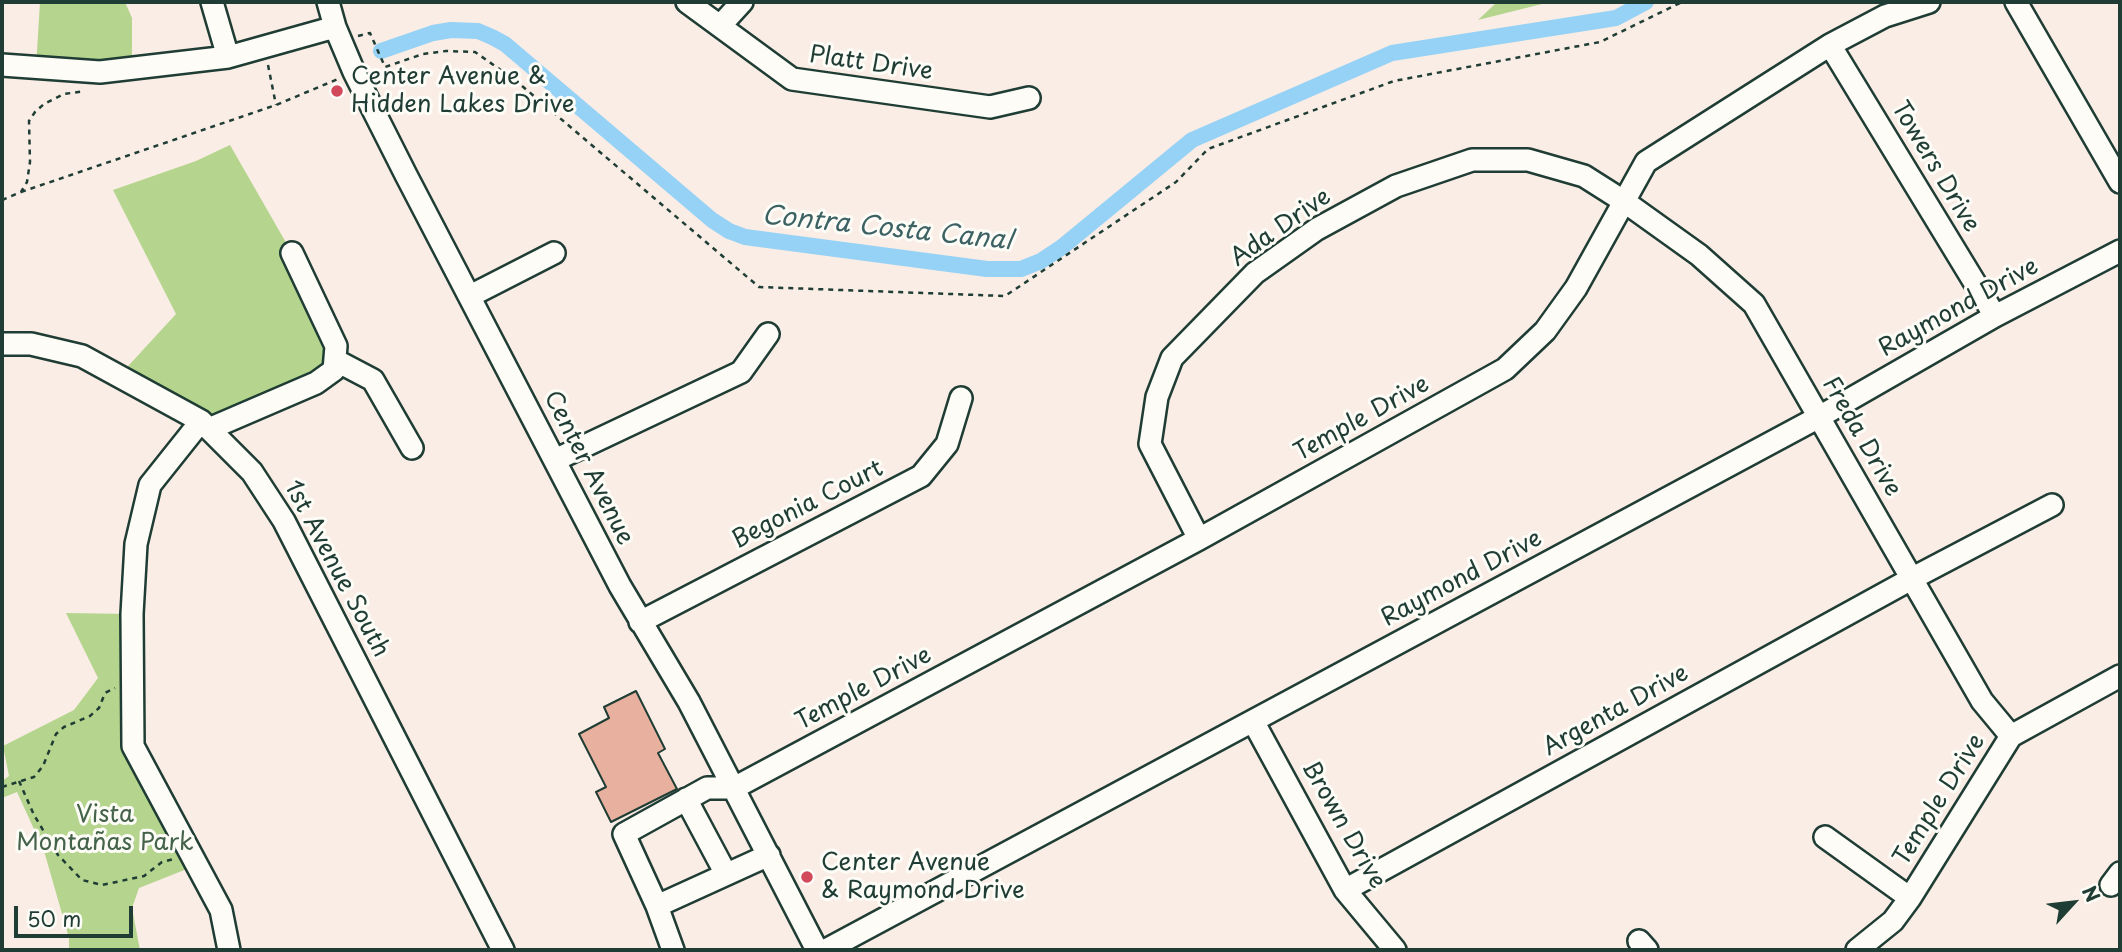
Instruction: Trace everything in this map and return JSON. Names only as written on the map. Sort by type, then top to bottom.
[{"type":"street","points":[[212,2],[228,57]]},
{"type":"street","name":"Center Avenue","points":[[328,2],[354,72],[640,622],[689,702],[817,950]]},
{"type":"street","name":"Platt Drive","points":[[687,2],[792,79],[990,107],[1029,98]]},
{"type":"street","points":[[720,26],[742,2]]},
{"type":"street","name":"Temple Drive","points":[[734,788],[1199,539],[1505,369],[1545,331],[1576,288],[1646,162],[1830,45],[1885,16],[1929,2]]},
{"type":"street","points":[[2016,2],[2120,182]]},
{"type":"street","points":[[2,65],[100,72],[228,57],[338,34]]},
{"type":"street","name":"Towers Drive","points":[[1830,45],[1995,316]]},
{"type":"street","name":"Ada Drive","points":[[1199,539],[1150,444],[1157,397],[1172,358],[1255,273],[1317,229],[1396,186],[1472,160],[1528,160],[1584,176],[1625,202]]},
{"type":"street","name":"Freda Drive","points":[[1625,202],[1699,256],[1754,304],[1982,701],[2011,736]]},
{"type":"street","name":"Raymond Drive","points":[[826,950],[1819,417],[1995,316],[2120,251]]},
{"type":"street","points":[[229,950],[221,910],[134,746],[132,614],[136,544],[150,485],[205,425],[316,383],[334,370],[336,346],[292,253]]},
{"type":"street","points":[[470,296],[554,253]]},
{"type":"street","points":[[555,460],[741,372],[768,334]]},
{"type":"street","name":"1st Avenue South","points":[[2,344],[31,344],[82,356],[205,425],[252,472],[284,521],[503,950]]},
{"type":"street","points":[[335,360],[373,380],[412,448]]},
{"type":"street","name":"Begonia Court","points":[[640,622],[921,476],[947,444],[961,398]]},
{"type":"street","name":"Argenta Drive","points":[[1345,890],[1913,578],[2052,505]]},
{"type":"street","name":"Temple Drive","points":[[1857,950],[1893,921],[1910,898],[2011,736],[2120,676]]},
{"type":"street","name":"Brown Drive","points":[[1254,721],[1345,890],[1395,950]]},
{"type":"street","points":[[673,950],[657,905],[624,834],[707,788],[734,788]]},
{"type":"street","points":[[686,799],[726,874]]},
{"type":"street","points":[[1825,837],[1910,898]]},
{"type":"street","points":[[657,905],[769,855]]},
{"type":"path","points":[[338,34],[370,33],[385,67],[423,54],[446,51],[475,52],[515,80],[759,287],[1005,296],[1176,182],[1208,149],[1394,81],[1601,42],[1682,2]]},
{"type":"path","points":[[268,65],[275,105]]},
{"type":"path","points":[[2,200],[275,105],[354,72]]},
{"type":"path","points":[[21,192],[30,176],[29,121],[35,111],[64,94],[92,90]]},
{"type":"path","points":[[2,787],[34,777],[43,766],[56,734],[64,727],[90,716],[99,708],[105,693],[115,688],[132,686]]},
{"type":"path","points":[[19,781],[34,815],[58,855],[82,880],[102,885],[144,876],[162,862],[191,853]]},
{"type":"green space","points":[[40,2],[125,2],[132,18],[132,68],[36,67]]},
{"type":"green space","points":[[1497,2],[1550,2],[1478,20]]},
{"type":"green space","points":[[230,145],[292,253],[334,370],[209,429],[119,376],[176,314],[113,190],[196,161]]},
{"type":"green space","name":"Vista Montañas Park","points":[[66,613],[132,614],[134,746],[197,865],[139,888],[132,908],[140,950],[69,950],[69,938],[44,851],[17,792],[2,798],[2,781],[9,776],[3,746],[74,710],[98,678]]},
{"type":"building","points":[[636,691],[665,749],[658,753],[677,789],[611,822],[596,792],[606,787],[579,734],[609,718],[604,707]]},
{"type":"waterway","name":"Contra Costa Canal","points":[[381,51],[433,33],[451,30],[478,31],[492,37],[505,44],[712,220],[745,237],[987,269],[1021,269],[1041,261],[1062,247],[1192,140],[1392,53],[1616,18],[1646,2]]},
{"type":"place","name":"Center Avenue & Hidden Lakes Drive","points":[[337,91]]},
{"type":"place","name":"Center Avenue & Raymond Drive","points":[[807,877]]}]
